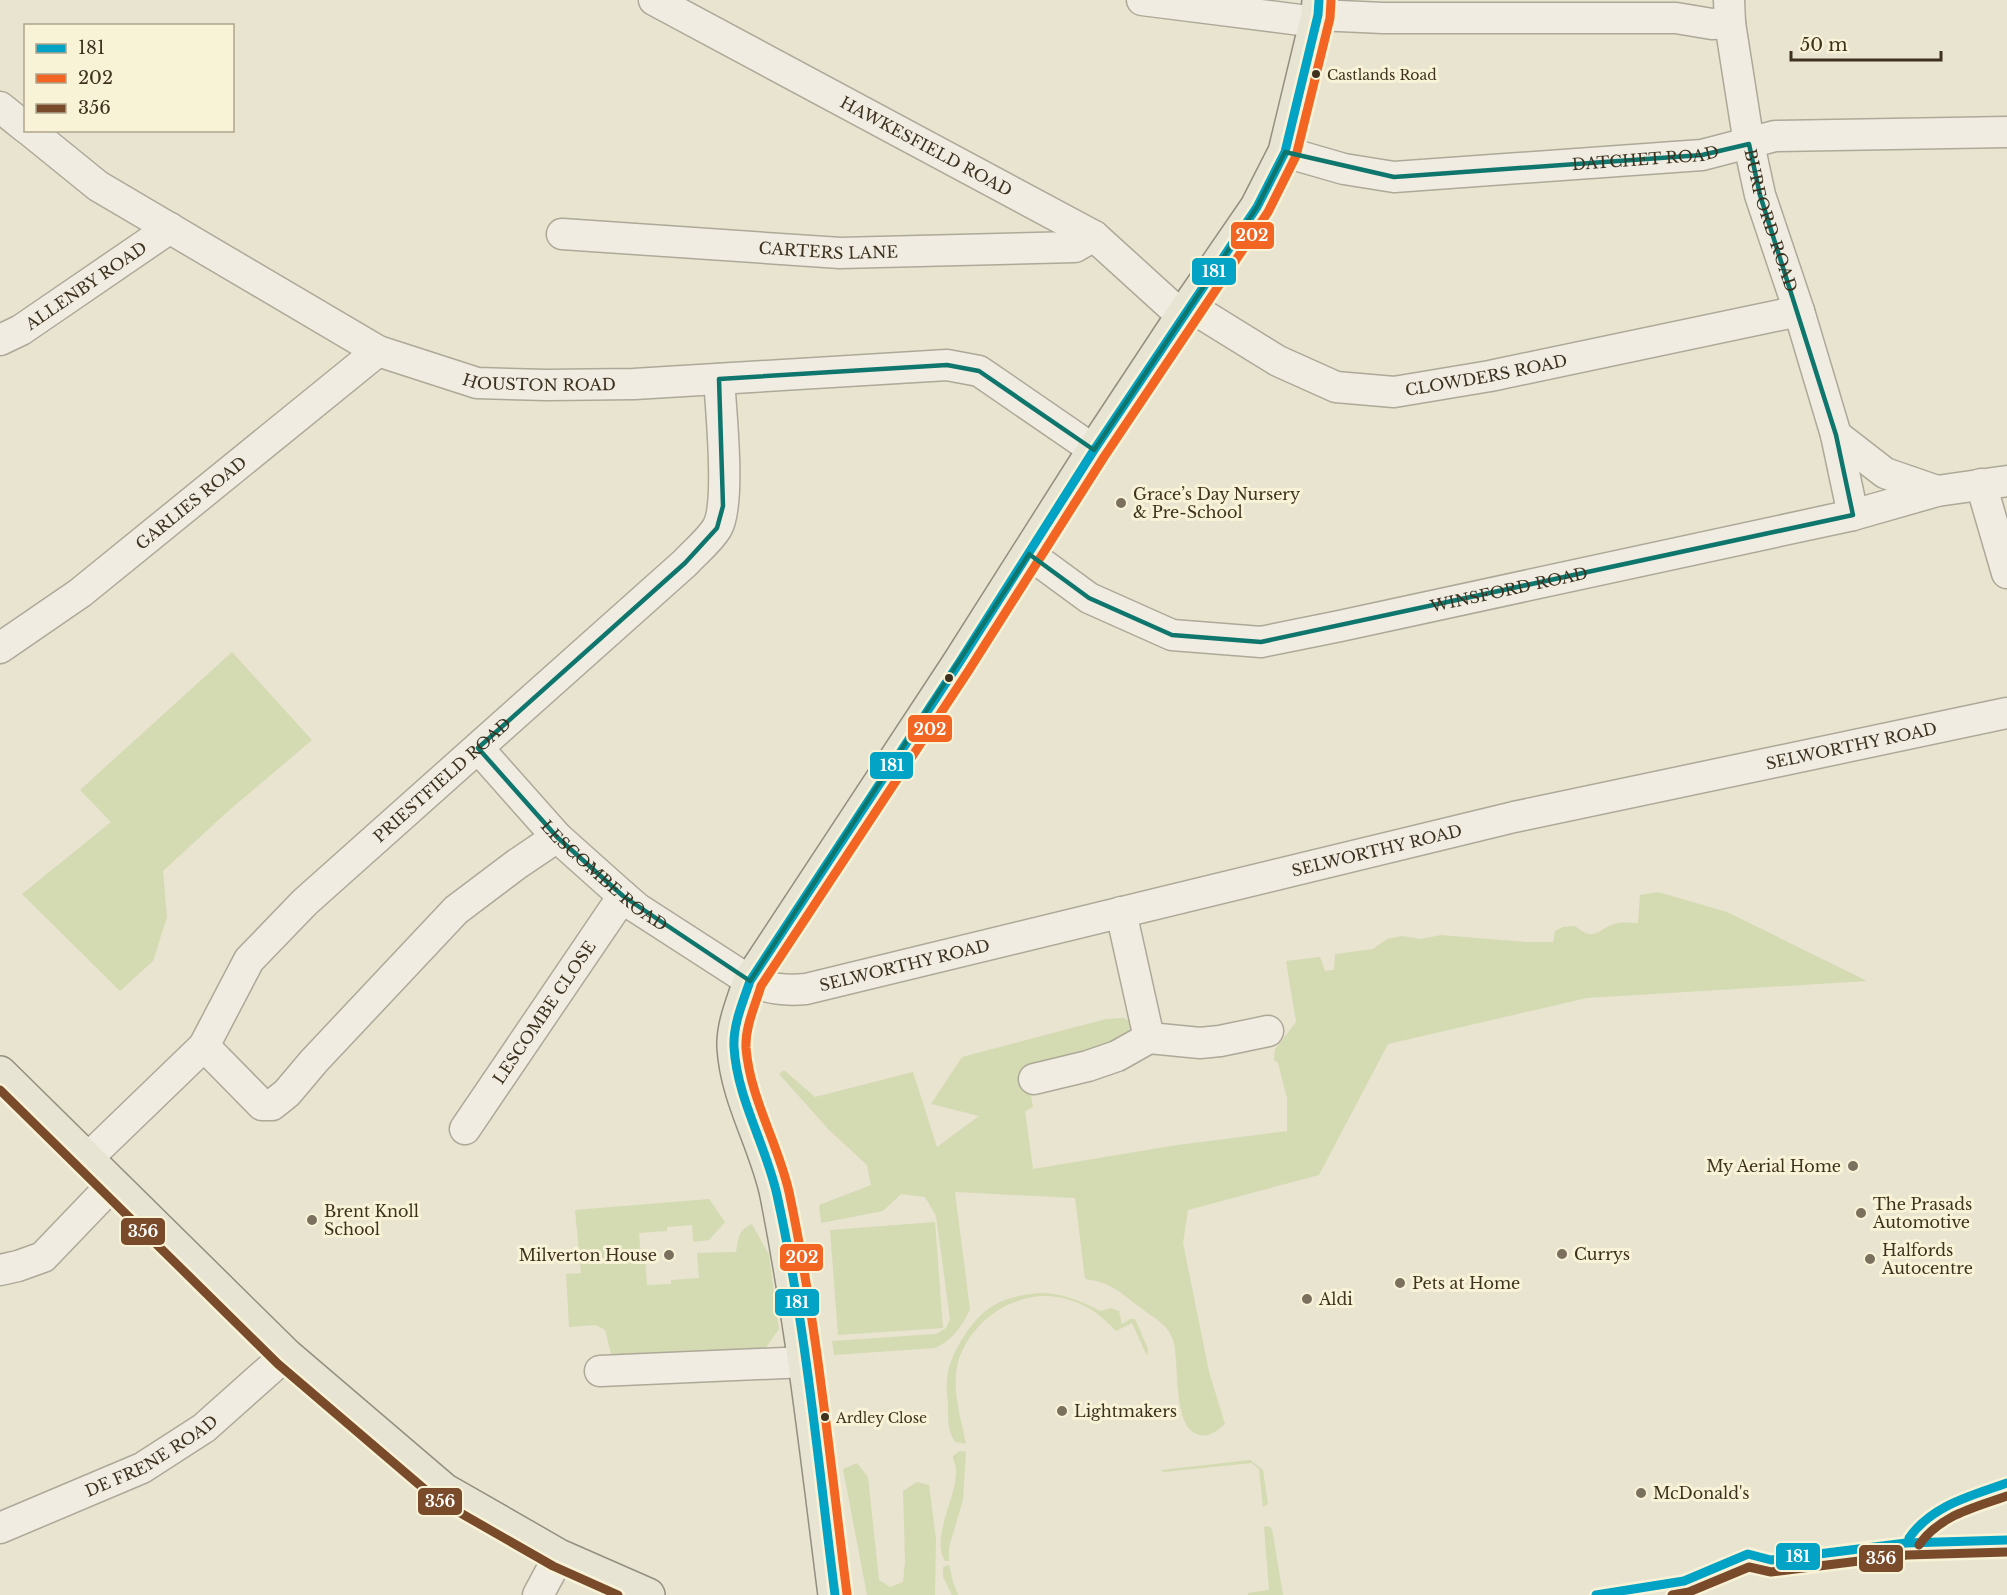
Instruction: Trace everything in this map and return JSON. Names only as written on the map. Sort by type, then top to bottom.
[{"type":"main road","points":[[835,1595],[806,1362],[789,1256],[774,1179],[739,1082],[736,1064],[734,1045],[739,1014],[750,981],[1185,311],[1257,207],[1285,152],[1318,12]]},
{"type":"main road","points":[[0,1073],[286,1355],[444,1490],[560,1556],[648,1595]]},
{"type":"street","name":"HAWKESFIELD ROAD","points":[[654,0],[1094,236],[1185,311]]},
{"type":"street","points":[[1142,0],[1383,18],[1676,18],[1712,24],[1729,12]]},
{"type":"street","name":"BURFORD ROAD","points":[[1729,12],[1749,144],[1760,195],[1836,435],[1853,515]]},
{"type":"street","name":"HOUSTON ROAD","points":[[0,107],[24,127]]},
{"type":"street","name":"HOUSTON ROAD","points":[[31,132],[98,186],[378,351],[477,383],[558,385],[719,379],[947,365],[979,371],[1094,450]]},
{"type":"street","name":"DATCHET ROAD","points":[[1285,152],[1344,169],[1394,177],[1702,155],[1775,136],[2007,132]]},
{"type":"street","name":"ALLENBY ROAD","points":[[0,340],[21,330],[170,228]]},
{"type":"street","name":"CARTERS LANE","points":[[562,234],[840,253],[1075,247],[1094,236]]},
{"type":"street","name":"CLOWDERS ROAD","points":[[1185,311],[1278,361],[1336,387],[1394,392],[1490,376],[1798,311]]},
{"type":"street","name":"GARLIES ROAD","points":[[0,648],[80,593],[378,351]]},
{"type":"street","name":"PRIESTFIELD ROAD","points":[[87,1159],[204,1046],[249,960],[305,902],[685,563],[717,528],[723,506],[719,379]]},
{"type":"street","points":[[1836,435],[1885,473],[1937,491]]},
{"type":"street","points":[[1994,482],[2007,573]]},
{"type":"street","name":"WINSFORD ROAD","points":[[1029,554],[1089,598],[1172,635],[1262,642],[1853,515],[1937,491],[1994,482]]},
{"type":"street","name":"SELWORTHY ROAD","points":[[750,981],[783,991],[807,989],[1514,817],[2007,713]]},
{"type":"street","name":"LESCOMBE ROAD","points":[[478,748],[557,837],[623,896],[750,981]]},
{"type":"street","points":[[204,1046],[262,1105],[272,1105],[287,1093],[314,1061],[456,910],[557,837]]},
{"type":"street","name":"LESCOMBE CLOSE","points":[[465,1129],[623,896]]},
{"type":"street","points":[[1122,912],[1149,1038]]},
{"type":"street","points":[[1034,1079],[1088,1066],[1117,1056],[1149,1038],[1200,1043],[1268,1031]]},
{"type":"street","points":[[0,1270],[43,1257],[113,1184]]},
{"type":"street","name":"DE FRENE ROAD","points":[[0,1528],[142,1468],[204,1428],[286,1355]]},
{"type":"street","points":[[600,1371],[806,1362]]},
{"type":"street","points":[[538,1595],[560,1556]]},
{"type":"highlighted area","points":[[1749,144],[1760,195],[1836,435],[1853,515],[1261,642],[1172,635],[1089,598],[1029,554],[750,981],[623,896],[557,837],[478,748],[685,563],[717,528],[723,506],[719,379],[947,365],[979,371],[1094,450],[1257,207],[1285,152],[1394,177],[1702,155]]},
{"type":"green space","points":[[232,652],[312,740],[226,813],[163,871],[167,917],[153,961],[120,991],[22,894],[111,822],[80,790]]},
{"type":"green space","points":[[1658,892],[1727,912],[1867,981],[1587,998],[1388,1044],[1319,1175],[1188,1210],[1183,1243],[1209,1372],[1225,1424],[1215,1432],[1204,1436],[1197,1434],[1189,1428],[1184,1419],[1178,1392],[1175,1350],[1167,1329],[1115,1289],[1085,1279],[1075,1198],[955,1192],[970,1310],[960,1328],[947,1341],[935,1348],[834,1355],[832,1341],[936,1334],[946,1328],[950,1319],[936,1216],[925,1197],[901,1194],[883,1211],[821,1223],[819,1205],[871,1185],[867,1165],[829,1130],[779,1074],[784,1070],[815,1097],[913,1072],[937,1147],[979,1116],[931,1104],[962,1057],[1106,1019],[1124,1018],[1130,1021],[1132,1026],[1126,1034],[1114,1042],[1027,1072],[1033,1107],[1025,1111],[1033,1169],[1177,1145],[1287,1131],[1287,1098],[1278,1063],[1274,1060],[1275,1049],[1296,1022],[1286,961],[1320,957],[1325,971],[1334,970],[1335,954],[1373,949],[1387,939],[1402,936],[1421,939],[1441,935],[1553,942],[1555,931],[1563,927],[1575,926],[1588,934],[1594,934],[1613,924],[1638,923],[1640,895]]},
{"type":"green space","points":[[709,1199],[725,1222],[709,1240],[693,1242],[692,1225],[667,1227],[667,1231],[639,1233],[641,1258],[645,1258],[647,1285],[671,1284],[671,1280],[699,1278],[697,1253],[736,1252],[742,1232],[752,1224],[769,1255],[779,1329],[762,1353],[615,1361],[605,1330],[596,1325],[569,1327],[566,1274],[581,1273],[575,1210]]},
{"type":"green space","points":[[935,1222],[943,1328],[838,1335],[830,1230]]},
{"type":"green space","points":[[1039,1293],[1070,1298],[1100,1311],[1111,1308],[1119,1311],[1122,1324],[1135,1319],[1148,1349],[1147,1356],[1132,1323],[1116,1331],[1094,1311],[1066,1299],[1049,1296],[1032,1297],[1015,1302],[986,1319],[974,1332],[958,1362],[957,1403],[966,1444],[955,1442],[948,1423],[947,1385],[950,1364],[958,1345],[976,1320],[993,1306],[1013,1297]]},
{"type":"green space","points":[[960,1451],[966,1452],[963,1500],[949,1547],[949,1561],[945,1561],[941,1551],[942,1528],[955,1480],[956,1467],[953,1456]]},
{"type":"green space","points":[[1250,1460],[1263,1470],[1268,1504],[1263,1507],[1259,1469],[1252,1463],[1163,1472],[1161,1470]]},
{"type":"green space","points":[[857,1463],[868,1477],[879,1580],[890,1587],[903,1582],[905,1561],[903,1491],[917,1482],[929,1485],[936,1539],[935,1595],[867,1595],[843,1469]]},
{"type":"green space","points":[[1268,1526],[1272,1529],[1283,1595],[1248,1595],[1248,1593],[1269,1590],[1264,1527]]},
{"type":"green space","points":[[949,1565],[958,1595],[952,1595],[943,1577],[943,1567]]},
{"type":"transit line","name":"181","points":[[835,1595],[810,1394],[787,1244],[772,1176],[740,1085],[736,1066],[734,1038],[739,1013],[750,981],[959,663],[1094,450],[1257,207],[1285,152],[1318,15],[1319,0]]},
{"type":"transit line","name":"202","points":[[847,1594],[822,1392],[799,1241],[784,1174],[758,1103],[749,1067],[746,1040],[751,1017],[761,986],[969,670],[1104,457],[1268,212],[1296,156],[1330,18],[1331,1]]},
{"type":"transit line","name":"356","points":[[0,1090],[278,1364],[436,1499],[553,1566],[618,1595]]},
{"type":"transit line","name":"181","points":[[1909,1538],[1929,1517],[1953,1503],[2007,1483]]},
{"type":"transit line","name":"356","points":[[1919,1545],[1927,1535],[1947,1519],[2007,1496]]},
{"type":"transit line","name":"181","points":[[1596,1595],[1684,1581],[1748,1554],[1771,1560],[1906,1543],[2007,1540]]},
{"type":"transit line","name":"356","points":[[1672,1595],[1689,1592],[1749,1567],[1771,1572],[1907,1555],[2007,1552]]},
{"type":"place","name":"Castlands Road","points":[[1316,74]]},
{"type":"place","name":"Grace’s Day Nursery & Pre-School","points":[[1121,503]]},
{"type":"place","name":"My Aerial Home","points":[[1853,1166]]},
{"type":"place","name":"The Prasads Automotive","points":[[1861,1213]]},
{"type":"place","name":"Brent Knoll School","points":[[312,1220]]},
{"type":"place","name":"Currys","points":[[1562,1254]]},
{"type":"place","name":"Milverton House","points":[[669,1255]]},
{"type":"place","name":"Halfords Autocentre","points":[[1870,1259]]},
{"type":"place","name":"Pets at Home","points":[[1400,1283]]},
{"type":"place","name":"Aldi","points":[[1307,1299]]},
{"type":"place","name":"Lightmakers","points":[[1062,1411]]},
{"type":"place","name":"Ardley Close","points":[[825,1417]]},
{"type":"place","name":"McDonald's","points":[[1641,1493]]}]
